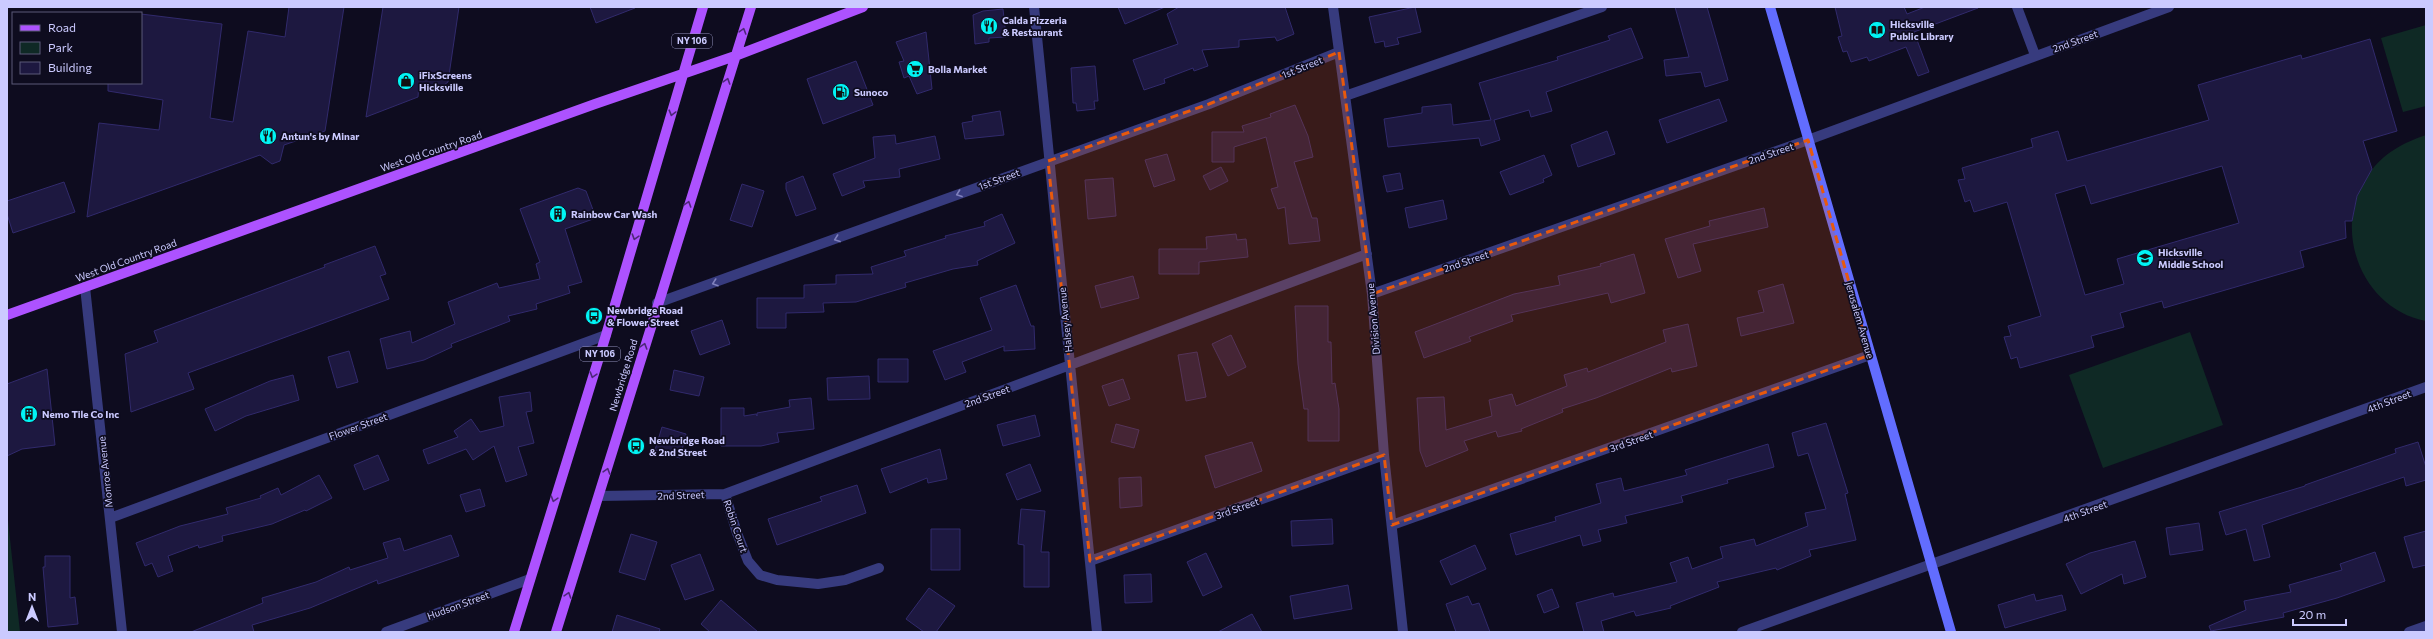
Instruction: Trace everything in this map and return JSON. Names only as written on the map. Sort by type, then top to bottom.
[{"type":"main road","name":"NY 106","points":[[514,632],[606,335],[703,7]]},
{"type":"main road","name":"Newbridge Road","points":[[556,632],[657,303],[751,7]]},
{"type":"main road","name":"West Old Country Road","points":[[7,315],[735,56],[863,7]]},
{"type":"main road","name":"Jerusalem Avenue","points":[[1770,7],[1951,632]]},
{"type":"street","name":"Halsey Avenue","points":[[1034,7],[1048,161],[1097,632]]},
{"type":"street","name":"Division Avenue","points":[[1333,7],[1372,294],[1384,455],[1403,632]]},
{"type":"street","points":[[1345,96],[1602,7]]},
{"type":"street","points":[[2017,7],[2035,55]]},
{"type":"street","name":"2nd Street","points":[[1372,294],[1808,140],[2035,55],[2169,7]]},
{"type":"street","name":"1st Street","points":[[657,303],[1209,104],[1339,52]]},
{"type":"street","name":"2nd Street","points":[[599,496],[725,494],[1367,254]]},
{"type":"street","name":"Monroe Avenue","points":[[85,287],[122,632]]},
{"type":"street","name":"Flower Street","points":[[110,518],[606,335]]},
{"type":"street","name":"3rd Street","points":[[1392,525],[1870,355]]},
{"type":"street","name":"4th Street","points":[[1742,632],[1931,566],[2426,387]]},
{"type":"street","name":"3rd Street","points":[[1090,561],[1384,455]]},
{"type":"street","name":"Robin Court","points":[[725,494],[737,533],[748,561],[760,575],[777,580],[818,584],[845,580],[879,568]]},
{"type":"street","name":"Hudson Street","points":[[386,632],[530,579]]},
{"type":"street","points":[[2409,632],[2426,626]]},
{"type":"highlighted area","points":[[1339,52],[1372,294],[1808,140],[1870,355],[1392,525],[1384,455],[1090,561],[1048,161],[1209,104]]},
{"type":"green space","points":[[2426,25],[2426,106],[2403,112],[2381,38]]},
{"type":"green space","points":[[2426,135],[2426,321],[2403,313],[2384,300],[2369,283],[2358,263],[2353,241],[2352,218],[2358,195],[2369,174],[2381,160],[2402,145]]},
{"type":"green space","points":[[2190,332],[2223,425],[2103,468],[2069,375]]},
{"type":"green space","points":[[7,511],[20,632],[7,632]]},
{"type":"building","points":[[289,7],[344,7],[325,131],[284,145],[280,161],[272,164],[260,155],[87,217],[99,123],[159,130],[163,100],[108,91],[108,84],[142,84],[142,14],[222,24],[210,118],[233,122],[248,31],[285,37]]},
{"type":"building","points":[[383,7],[459,7],[448,82],[440,88],[419,84],[418,97],[366,117]]},
{"type":"building","points":[[590,7],[635,7],[635,8],[596,23]]},
{"type":"building","points":[[1118,7],[1165,7],[1125,24]]},
{"type":"building","points":[[1179,7],[1285,7],[1294,34],[1277,41],[1275,37],[1239,40],[1239,47],[1202,50],[1208,66],[1194,71],[1193,68],[1164,79],[1165,83],[1144,90],[1133,60],[1178,44],[1167,14]]},
{"type":"building","points":[[1415,7],[1421,32],[1397,38],[1399,44],[1385,47],[1384,41],[1375,43],[1369,17]]},
{"type":"building","points":[[1675,7],[1707,7],[1728,80],[1705,87],[1701,72],[1666,76],[1664,60],[1689,57]]},
{"type":"building","name":"Hicksville Public Library","points":[[1835,7],[1904,7],[1907,14],[1925,7],[1978,8],[1914,32],[1929,72],[1918,76],[1906,47],[1869,61],[1867,57],[1851,62],[1847,51],[1843,52],[1838,37],[1842,36]]},
{"type":"building","name":"Calda Pizzeria & Restaurant","points":[[1003,9],[1006,37],[989,38],[989,42],[975,44],[973,15],[983,11]]},
{"type":"building","points":[[1631,28],[1643,58],[1546,92],[1552,111],[1531,117],[1529,110],[1494,120],[1500,140],[1481,146],[1479,138],[1388,147],[1384,119],[1422,113],[1422,107],[1451,104],[1453,125],[1491,120],[1479,83],[1558,60],[1557,57],[1610,40],[1608,36]]},
{"type":"building","name":"Bolla Market","points":[[926,32],[932,89],[917,94],[909,76],[904,78],[899,62],[904,61],[896,42]]},
{"type":"building","points":[[2370,39],[2397,131],[2363,141],[2372,169],[2357,196],[2352,221],[2345,221],[2346,238],[2300,251],[2304,267],[2164,308],[2162,301],[2120,313],[2124,327],[2091,336],[2094,347],[2020,368],[2017,357],[2011,359],[2004,337],[2011,336],[2008,326],[2041,316],[2007,202],[1974,212],[1970,200],[1965,202],[1958,180],[1965,179],[1962,168],[2033,147],[2031,139],[2058,131],[2067,161],[2209,120],[2198,85],[2301,55],[2302,59]],"holes":[[[2222,166],[2239,223],[2117,259],[2124,284],[2085,295],[2055,194],[2085,185],[2091,204]]]},
{"type":"building","points":[[856,61],[873,105],[823,124],[807,79]]},
{"type":"building","points":[[1095,66],[1098,101],[1094,101],[1095,109],[1077,111],[1076,103],[1073,103],[1071,68]]},
{"type":"building","points":[[1719,99],[1727,121],[1667,143],[1659,120]]},
{"type":"building","points":[[1295,105],[1308,136],[1313,157],[1294,162],[1312,218],[1317,218],[1320,241],[1289,244],[1285,207],[1278,209],[1271,189],[1278,187],[1266,137],[1234,147],[1234,162],[1212,162],[1212,132],[1244,132],[1242,126],[1271,117],[1270,114]]},
{"type":"building","points":[[1000,111],[1004,135],[965,139],[962,123],[973,121],[972,116]]},
{"type":"building","points":[[1607,131],[1615,154],[1578,167],[1571,145]]},
{"type":"building","points":[[895,135],[896,144],[935,136],[940,159],[899,169],[900,177],[863,181],[865,187],[842,196],[833,174],[875,158],[873,137]]},
{"type":"building","points":[[1167,154],[1175,180],[1154,187],[1145,160]]},
{"type":"building","points":[[1544,155],[1552,175],[1543,179],[1544,182],[1510,195],[1500,172]]},
{"type":"building","points":[[1221,167],[1228,181],[1210,190],[1203,176]]},
{"type":"building","points":[[1400,173],[1403,189],[1387,192],[1383,176]]},
{"type":"building","points":[[803,176],[816,209],[796,216],[786,189],[786,183]]},
{"type":"building","points":[[1113,178],[1116,216],[1088,219],[1085,180]]},
{"type":"building","points":[[64,182],[75,212],[13,233],[7,214],[7,201]]},
{"type":"building","points":[[742,184],[764,191],[752,227],[730,220]]},
{"type":"building","points":[[578,188],[586,191],[596,218],[565,229],[582,282],[568,286],[570,293],[536,304],[537,309],[508,316],[510,321],[451,344],[452,347],[424,360],[387,369],[380,339],[410,331],[412,343],[455,324],[448,302],[497,283],[499,288],[540,279],[536,264],[540,262],[520,209]]},
{"type":"building","points":[[1443,200],[1447,219],[1409,228],[1405,208]]},
{"type":"building","points":[[1764,208],[1768,227],[1693,244],[1701,271],[1678,278],[1665,239],[1710,226],[1709,221]]},
{"type":"building","points":[[1002,214],[1015,243],[977,261],[978,265],[953,269],[905,283],[906,287],[856,302],[823,303],[824,312],[786,313],[786,328],[757,328],[757,298],[804,298],[804,285],[836,284],[836,275],[873,274],[871,267],[906,256],[904,251],[946,238],[945,236],[985,226],[984,222]]},
{"type":"building","points":[[1236,234],[1237,240],[1246,239],[1248,257],[1199,262],[1199,274],[1159,274],[1159,249],[1207,249],[1206,237]]},
{"type":"building","points":[[375,246],[386,274],[380,276],[389,299],[188,373],[194,389],[131,412],[125,354],[158,342],[154,331],[325,267],[324,265]]},
{"type":"building","points":[[1634,254],[1645,293],[1611,303],[1608,293],[1511,315],[1513,321],[1469,337],[1471,341],[1424,358],[1415,332],[1514,294],[1560,285],[1558,276],[1601,266],[1600,264]]},
{"type":"building","points":[[1133,276],[1139,298],[1101,308],[1095,286]]},
{"type":"building","points":[[1783,284],[1794,323],[1741,336],[1737,318],[1764,312],[1758,291]]},
{"type":"building","points":[[1016,285],[1031,326],[1034,326],[1035,349],[1004,351],[1004,346],[962,362],[966,372],[945,380],[933,351],[992,330],[980,298]]},
{"type":"building","points":[[1295,306],[1328,306],[1328,342],[1331,342],[1332,384],[1335,383],[1339,409],[1339,441],[1308,441],[1308,409],[1304,409],[1298,364]]},
{"type":"building","points":[[722,320],[730,344],[700,355],[691,331]]},
{"type":"building","points":[[1688,324],[1697,366],[1672,372],[1671,368],[1596,398],[1562,409],[1563,412],[1521,429],[1522,431],[1498,437],[1496,431],[1464,441],[1468,450],[1426,467],[1420,451],[1417,398],[1444,397],[1446,430],[1492,416],[1489,400],[1512,394],[1516,406],[1567,386],[1564,375],[1587,368],[1588,372],[1666,342],[1663,330]]},
{"type":"building","points":[[1231,335],[1246,367],[1228,376],[1212,344]]},
{"type":"building","points":[[349,351],[358,382],[337,388],[328,357]]},
{"type":"building","points":[[1197,352],[1206,397],[1186,401],[1178,355]]},
{"type":"building","points":[[878,359],[908,359],[908,382],[878,382]]},
{"type":"building","name":"Nemo Tile Co Inc","points":[[47,369],[55,445],[22,449],[7,456],[7,384]]},
{"type":"building","points":[[674,370],[704,377],[699,396],[670,390]]},
{"type":"building","points":[[293,375],[299,400],[246,416],[215,431],[205,409],[270,381]]},
{"type":"building","points":[[869,376],[870,399],[828,400],[827,378]]},
{"type":"building","points":[[1123,379],[1130,399],[1109,406],[1102,386]]},
{"type":"building","points":[[530,392],[532,411],[526,412],[534,443],[518,447],[527,475],[506,482],[494,446],[473,460],[466,449],[428,464],[423,450],[458,437],[454,431],[471,419],[480,432],[504,426],[499,397]]},
{"type":"building","points":[[811,398],[814,429],[777,433],[779,442],[761,446],[721,446],[721,408],[744,408],[744,416],[756,414],[757,416],[757,413],[790,407],[789,400]]},
{"type":"building","points":[[1035,415],[1040,436],[1003,446],[997,425]]},
{"type":"building","points":[[1826,423],[1848,493],[1845,494],[1856,540],[1809,550],[1811,556],[1777,570],[1776,568],[1717,582],[1719,587],[1670,606],[1671,608],[1636,616],[1634,611],[1601,621],[1604,632],[1584,632],[1576,603],[1613,593],[1614,597],[1677,582],[1670,563],[1688,557],[1692,569],[1723,558],[1720,547],[1754,539],[1756,546],[1808,526],[1805,513],[1826,509],[1808,453],[1798,456],[1792,433]]},
{"type":"building","points":[[1116,424],[1139,430],[1134,448],[1111,442]]},
{"type":"building","points":[[662,427],[686,434],[680,458],[655,450]]},
{"type":"building","points":[[1252,442],[1262,471],[1215,488],[1205,456]]},
{"type":"building","points":[[2418,442],[2426,467],[2426,480],[2406,486],[2404,477],[2262,525],[2270,557],[2254,561],[2246,529],[2226,535],[2219,512],[2305,486],[2396,453],[2395,449]]},
{"type":"building","points":[[1768,444],[1774,467],[1727,480],[1728,483],[1681,496],[1683,502],[1625,516],[1627,523],[1598,530],[1601,541],[1583,546],[1580,535],[1516,555],[1510,534],[1556,521],[1555,517],[1601,503],[1596,484],[1621,478],[1624,491],[1687,475],[1685,470]]},
{"type":"building","points":[[940,449],[947,479],[928,483],[927,478],[890,493],[881,469]]},
{"type":"building","points":[[378,455],[389,480],[364,490],[354,465]]},
{"type":"building","points":[[1030,464],[1041,491],[1017,500],[1006,474]]},
{"type":"building","points":[[319,475],[332,498],[306,511],[305,510],[272,524],[222,536],[223,541],[199,548],[198,545],[168,556],[173,571],[158,577],[152,563],[145,566],[136,543],[180,526],[228,514],[226,508],[261,498],[260,496],[278,488],[281,495]]},
{"type":"building","points":[[1141,477],[1142,506],[1120,508],[1119,478]]},
{"type":"building","points":[[857,485],[866,513],[777,545],[768,519],[822,501],[820,497]]},
{"type":"building","points":[[480,489],[485,506],[466,512],[460,495]]},
{"type":"building","points":[[1021,509],[1045,511],[1041,552],[1049,552],[1049,587],[1024,587],[1024,545],[1018,544]]},
{"type":"building","points":[[1332,519],[1333,544],[1292,546],[1291,521]]},
{"type":"building","points":[[2199,523],[2203,550],[2170,555],[2166,528]]},
{"type":"building","points":[[931,529],[960,529],[960,570],[931,570]]},
{"type":"building","points":[[2426,531],[2426,565],[2413,568],[2404,537]]},
{"type":"building","points":[[631,534],[657,542],[645,580],[619,572]]},
{"type":"building","points":[[451,535],[459,556],[378,584],[377,580],[310,608],[252,625],[254,632],[191,632],[263,603],[262,598],[316,582],[349,567],[350,570],[388,558],[383,543],[400,538],[404,551]]},
{"type":"building","points":[[2135,541],[2146,577],[2124,584],[2122,574],[2081,594],[2066,564],[2090,553]]},
{"type":"building","points":[[1475,545],[1486,569],[1451,585],[1440,561]]},
{"type":"building","points":[[2375,552],[2385,581],[2337,598],[2283,613],[2284,617],[2211,631],[2209,626],[2246,610],[2244,601],[2291,592],[2289,585],[2342,570],[2340,564]]},
{"type":"building","points":[[1206,553],[1222,587],[1203,596],[1187,562]]},
{"type":"building","points":[[700,554],[714,590],[685,600],[671,565]]},
{"type":"building","points":[[45,556],[70,556],[70,598],[75,597],[78,624],[48,627],[43,567],[45,567]]},
{"type":"building","points":[[1151,574],[1152,602],[1125,603],[1124,575]]},
{"type":"building","points":[[1348,585],[1352,609],[1294,619],[1290,596]]},
{"type":"building","points":[[929,588],[955,606],[936,632],[924,632],[906,619]]},
{"type":"building","points":[[1552,589],[1559,607],[1544,613],[1537,595]]},
{"type":"building","points":[[2034,594],[2036,601],[2062,595],[2066,610],[2005,628],[1998,605]]},
{"type":"building","points":[[1468,596],[1472,605],[1479,603],[1490,632],[1456,632],[1446,604]]},
{"type":"building","points":[[721,600],[758,632],[710,632],[701,624]]},
{"type":"building","points":[[1252,614],[1262,632],[1218,632]]},
{"type":"building","points":[[617,615],[660,629],[659,632],[612,632]]},
{"type":"place","name":"Calda Pizzeria & Restaurant","points":[[989,26]]},
{"type":"place","name":"Hicksville Public Library","points":[[1877,30]]},
{"type":"place","name":"Bolla Market","points":[[915,69]]},
{"type":"place","name":"iFixScreens Hicksville","points":[[406,81]]},
{"type":"place","name":"Sunoco","points":[[841,92]]},
{"type":"place","name":"Antun's by Minar","points":[[268,136]]},
{"type":"place","name":"Rainbow Car Wash","points":[[558,214]]},
{"type":"place","name":"Hicksville Middle School","points":[[2145,258]]},
{"type":"place","name":"Newbridge Road & Flower Street","points":[[594,316]]},
{"type":"place","name":"Nemo Tile Co Inc","points":[[29,414]]},
{"type":"place","name":"Newbridge Road & 2nd Street","points":[[636,446]]}]
